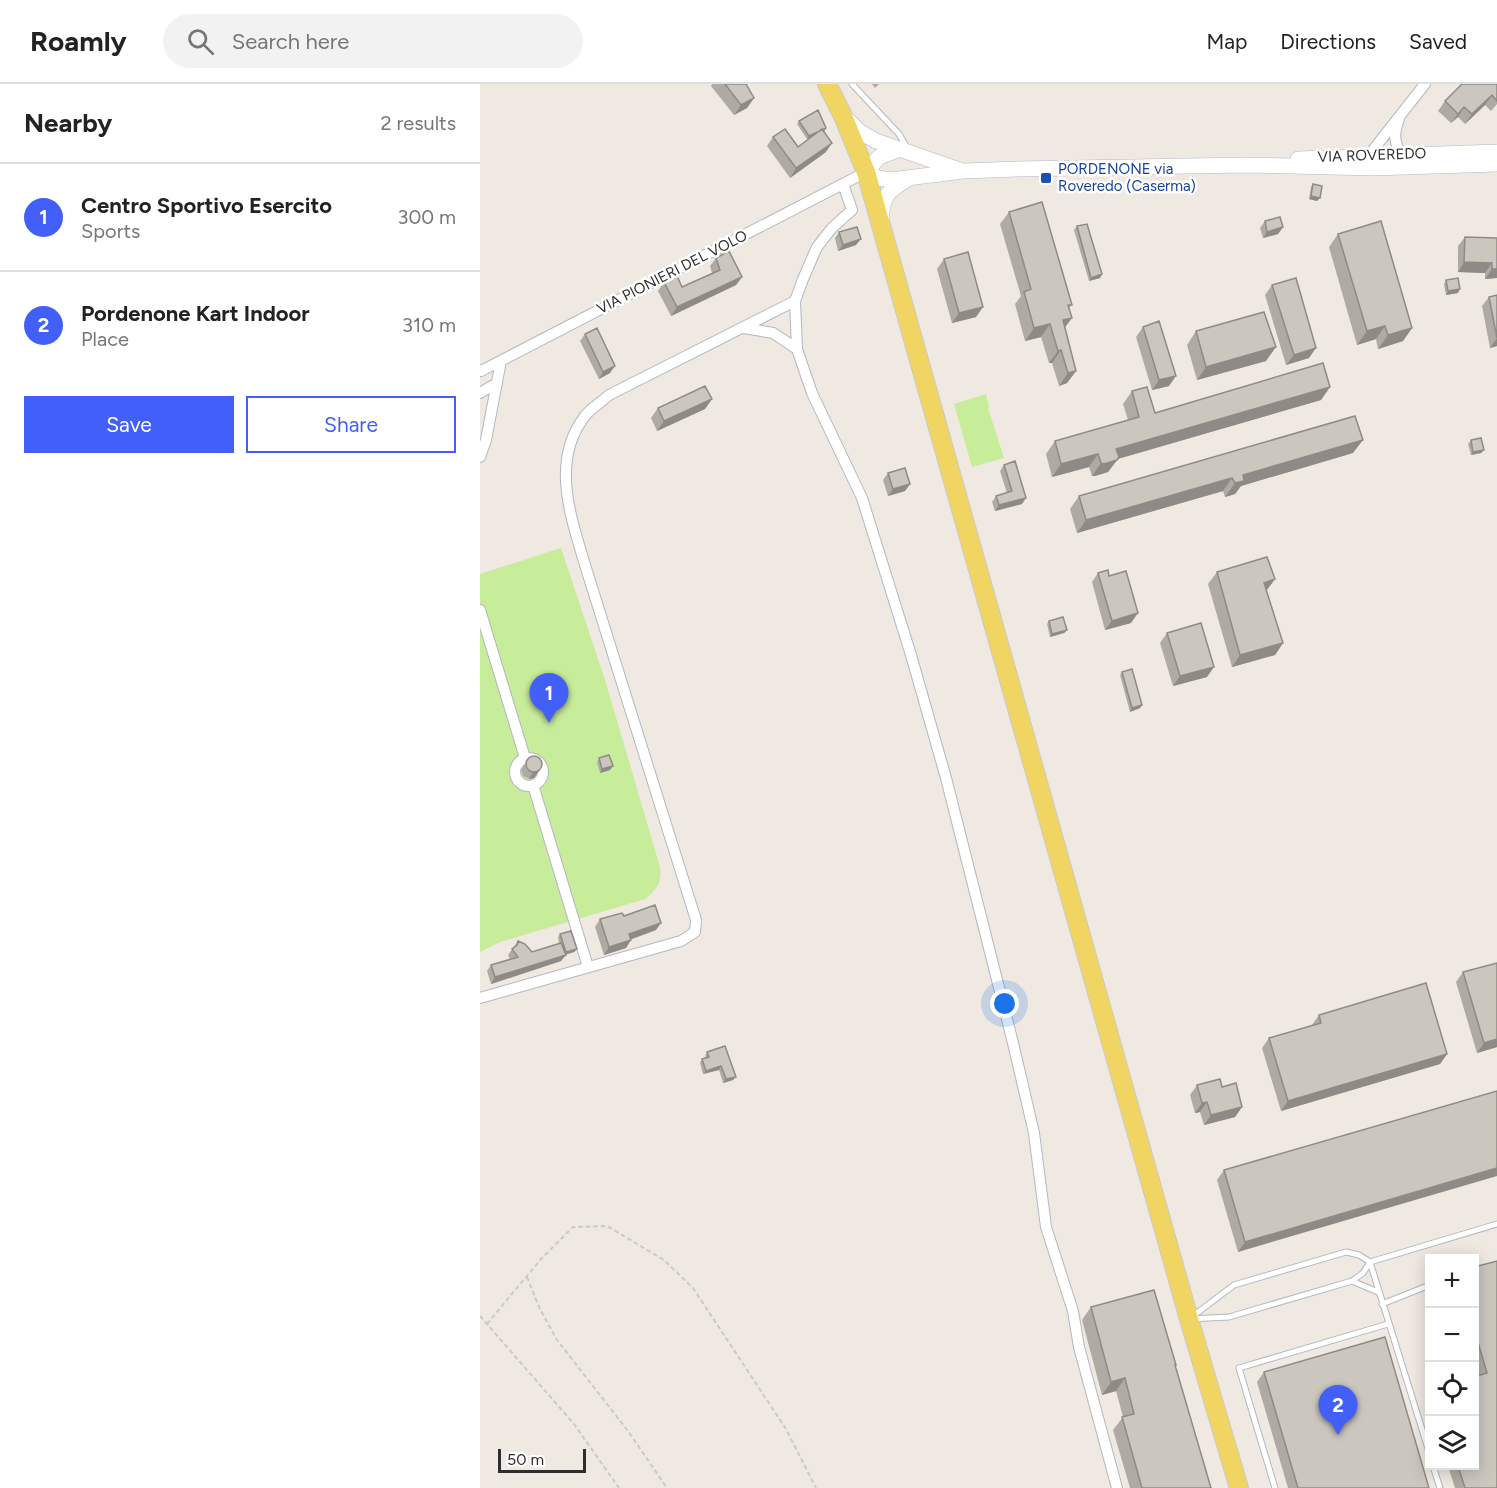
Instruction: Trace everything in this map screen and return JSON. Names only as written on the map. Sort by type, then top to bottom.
[{"type":"main road","points":[[827,84],[866,172],[1189,1319],[1239,1488]]},
{"type":"main road","name":"VIA ROVEREDO","points":[[843,116],[860,132],[876,141],[963,171]]},
{"type":"main road","points":[[866,172],[879,157],[905,150]]},
{"type":"main road","name":"VIA ROVEREDO","points":[[1247,165],[1315,157],[1497,152]]},
{"type":"main road","name":"VIA ROVEREDO","points":[[866,172],[878,178],[908,179],[963,171],[1247,165],[1351,168],[1497,164]]},
{"type":"main road","points":[[881,224],[885,197],[894,187],[908,179]]},
{"type":"street","points":[[1369,155],[1425,84]]},
{"type":"street","points":[[1399,119],[1394,131],[1394,141],[1403,158],[1454,160],[1462,165]]},
{"type":"street","name":"VIA PIONIERI DEL VOLO","points":[[480,370],[866,172]]},
{"type":"street","points":[[843,184],[852,210],[832,228],[817,247],[795,301],[796,349],[812,393],[862,498],[946,778],[1034,1133],[1046,1227],[1073,1311],[1079,1347],[1117,1488]]},
{"type":"street","points":[[480,998],[681,942],[695,932],[696,920],[585,565],[569,507],[565,467],[571,440],[585,416],[609,395],[795,301]]},
{"type":"street","points":[[744,328],[773,333],[796,349]]},
{"type":"street","points":[[480,457],[485,422],[501,361]]},
{"type":"street","points":[[480,393],[497,383]]},
{"type":"street","points":[[480,610],[525,758]]},
{"type":"street","points":[[525,758],[534,758],[543,768],[540,780],[533,785],[523,785],[515,773],[517,764],[525,758]]},
{"type":"street","points":[[533,785],[588,967]]},
{"type":"lane","points":[[852,84],[899,134],[905,150]]},
{"type":"lane","points":[[1189,1319],[1228,1317],[1352,1281],[1363,1273],[1370,1262],[1497,1224]]},
{"type":"lane","points":[[1189,1319],[1234,1285],[1346,1252],[1359,1255],[1370,1262],[1425,1439]]},
{"type":"lane","points":[[1352,1281],[1378,1292]]},
{"type":"lane","points":[[1382,1305],[1425,1287]]},
{"type":"lane","points":[[1275,1488],[1239,1368],[1388,1324]]},
{"type":"lane","points":[[1434,1470],[1440,1488]]},
{"type":"path","points":[[487,1324],[526,1276],[573,1227],[608,1226],[664,1260],[693,1288],[786,1429],[816,1488]]},
{"type":"path","points":[[526,1276],[556,1340],[628,1431],[667,1488]]},
{"type":"path","points":[[480,1316],[574,1424],[619,1488]]},
{"type":"green space","points":[[986,394],[988,408],[1004,458],[972,467],[954,404]]},
{"type":"green space","points":[[561,548],[606,683],[660,867],[660,877],[656,889],[645,899],[500,942],[480,952],[480,574]]},
{"type":"building","points":[[725,84],[746,84],[754,98],[741,105]]},
{"type":"building","points":[[1462,84],[1497,84],[1497,101],[1492,95],[1472,114],[1464,107],[1458,114],[1445,101]]},
{"type":"building","points":[[818,110],[826,128],[809,136],[799,121]]},
{"type":"building","points":[[785,129],[798,147],[822,129],[832,143],[796,168],[773,137]]},
{"type":"building","points":[[1313,184],[1322,186],[1320,198],[1311,196]]},
{"type":"building","points":[[1042,202],[1072,305],[1068,305],[1072,318],[1063,320],[1076,371],[1068,373],[1061,350],[1058,351],[1050,324],[1034,328],[1024,292],[1031,289],[1009,212]]},
{"type":"building","points":[[1280,217],[1283,227],[1267,232],[1265,221]]},
{"type":"building","points":[[1381,221],[1412,328],[1388,335],[1385,326],[1367,331],[1338,234]]},
{"type":"building","points":[[1087,224],[1102,274],[1091,278],[1077,226]]},
{"type":"building","points":[[857,227],[861,239],[843,245],[839,232]]},
{"type":"building","points":[[1465,237],[1497,238],[1497,269],[1492,269],[1492,263],[1464,262]]},
{"type":"building","points":[[729,251],[742,277],[677,307],[664,282],[677,276],[682,287],[720,270],[716,258]]},
{"type":"building","points":[[968,252],[983,307],[959,313],[944,259]]},
{"type":"building","points":[[1296,278],[1316,348],[1294,355],[1272,285]]},
{"type":"building","points":[[1458,278],[1460,289],[1448,291],[1446,280]]},
{"type":"building","points":[[1497,295],[1497,338],[1489,297]]},
{"type":"building","points":[[1264,312],[1276,347],[1206,367],[1196,331]]},
{"type":"building","points":[[1159,321],[1176,376],[1159,380],[1143,327]]},
{"type":"building","points":[[597,328],[615,366],[603,372],[585,334]]},
{"type":"building","points":[[1323,363],[1330,387],[1116,449],[1119,457],[1117,460],[1104,464],[1101,463],[1098,454],[1061,464],[1055,441],[1139,417],[1132,391],[1147,387],[1155,413]]},
{"type":"building","points":[[705,386],[712,399],[664,421],[658,408]]},
{"type":"building","points":[[1355,416],[1363,440],[1243,475],[1244,481],[1235,483],[1232,478],[1086,520],[1079,496]]},
{"type":"building","points":[[1481,438],[1484,450],[1473,452],[1471,440]]},
{"type":"building","points":[[1015,461],[1026,498],[999,505],[996,496],[1012,491],[1004,465]]},
{"type":"building","points":[[905,468],[910,484],[893,489],[888,473]]},
{"type":"building","points":[[1267,557],[1275,579],[1264,583],[1283,643],[1240,655],[1217,572]]},
{"type":"building","points":[[1108,570],[1109,576],[1126,571],[1138,613],[1112,621],[1098,573]]},
{"type":"building","points":[[1063,617],[1067,630],[1052,634],[1049,621]]},
{"type":"building","points":[[1201,623],[1214,667],[1180,676],[1167,633]]},
{"type":"building","points":[[1132,669],[1142,705],[1132,708],[1122,672]]},
{"type":"building","points":[[609,755],[613,766],[602,769],[599,758]]},
{"type":"building","points":[[534,756],[540,758],[542,764],[540,770],[534,772],[528,770],[526,764],[528,758]]},
{"type":"building","points":[[655,905],[661,923],[629,934],[631,940],[609,947],[600,919],[622,913],[624,916]]},
{"type":"building","points":[[571,931],[577,949],[566,952],[560,934]]},
{"type":"building","points":[[518,941],[525,944],[532,952],[561,943],[566,955],[495,977],[491,965],[518,957],[512,949]]},
{"type":"building","points":[[1497,963],[1497,1039],[1484,1043],[1463,972]]},
{"type":"building","points":[[1426,983],[1447,1054],[1288,1101],[1269,1038],[1321,1023],[1319,1015]]},
{"type":"building","points":[[725,1046],[736,1077],[726,1079],[721,1066],[706,1071],[702,1059],[709,1057],[707,1052]]},
{"type":"building","points":[[1220,1079],[1222,1087],[1236,1083],[1242,1107],[1211,1115],[1207,1102],[1202,1103],[1197,1085]]},
{"type":"building","points":[[1497,1091],[1497,1168],[1245,1242],[1224,1170]]},
{"type":"building","points":[[1497,1261],[1497,1488],[1465,1488],[1459,1470],[1479,1470],[1479,1375],[1487,1373],[1479,1346],[1479,1266]]},
{"type":"building","points":[[1154,1290],[1211,1488],[1142,1488],[1122,1417],[1134,1414],[1125,1378],[1111,1382],[1091,1307]]},
{"type":"building","points":[[1385,1337],[1429,1488],[1298,1488],[1264,1372]]},
{"type":"place","name":"PORDENONE via Roveredo (Caserma)","points":[[1046,178]]},
{"type":"place","name":"Centro Sportivo Esercito","points":[[549,723]]},
{"type":"place","name":"Pordenone Kart Indoor","points":[[1338,1435]]}]
